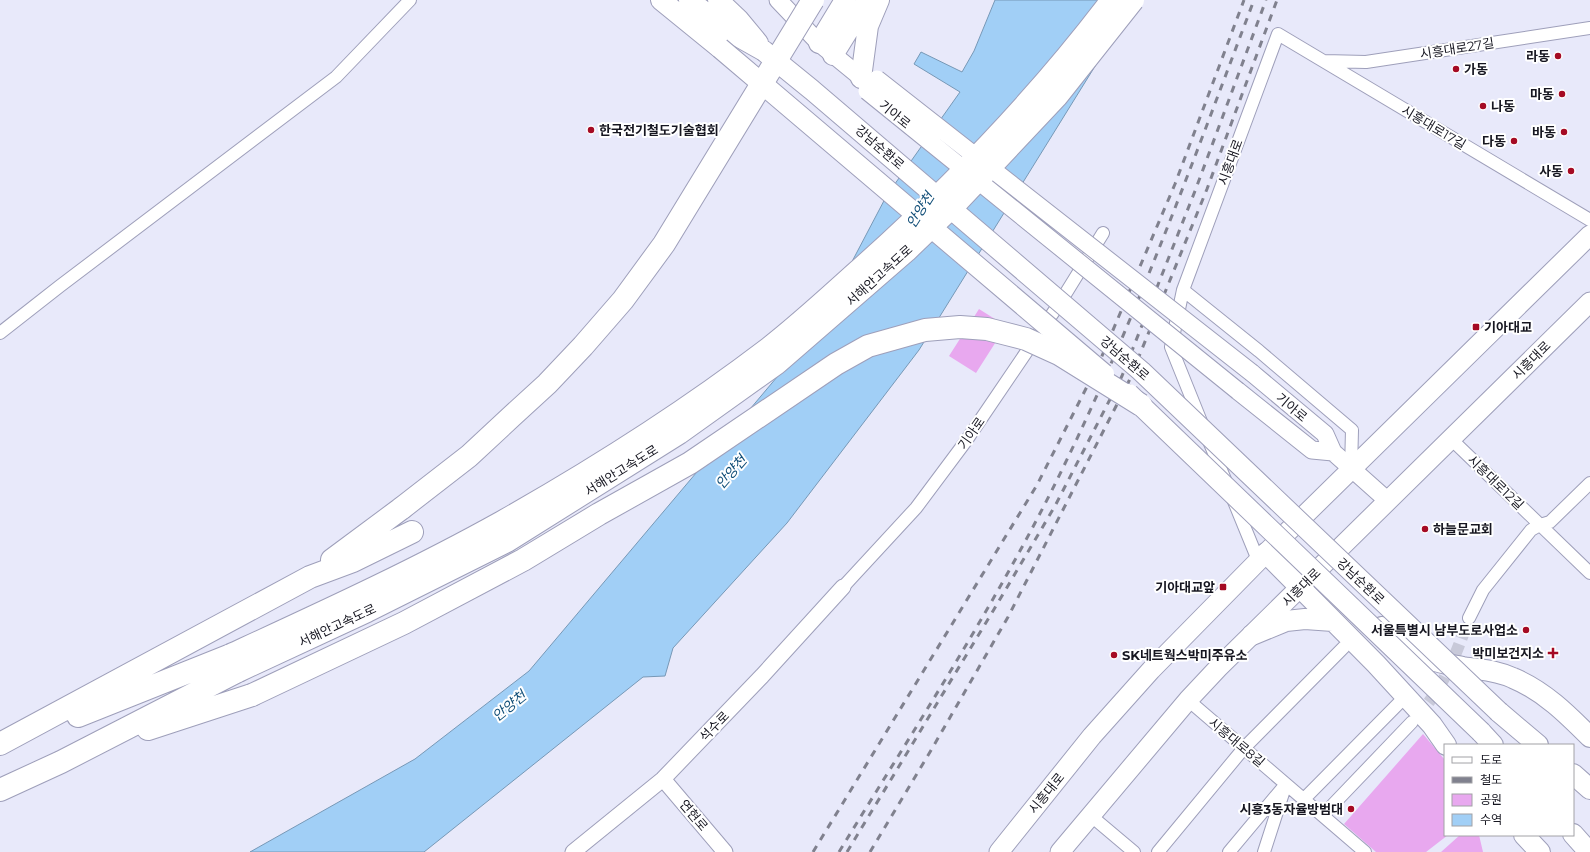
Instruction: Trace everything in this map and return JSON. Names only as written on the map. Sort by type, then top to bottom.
[{"type":"highway","name":"강남순환로","points":[[661,0],[1142,405],[1487,738]]},
{"type":"highway","name":"강남순환로","points":[[689,0],[732,33],[764,51],[818,95],[1141,371],[1499,712],[1537,744]]},
{"type":"highway","points":[[718,0],[739,20],[764,51]]},
{"type":"highway","points":[[310,577],[469,456],[546,384],[583,346],[623,300],[664,244],[813,0]]},
{"type":"highway","points":[[826,49],[845,0]]},
{"type":"highway","points":[[826,49],[867,0]]},
{"type":"highway","points":[[867,82],[868,26],[879,0]]},
{"type":"highway","name":"서해안고속도로","points":[[0,790],[60,762],[235,663],[500,523],[575,479],[676,414],[768,348],[892,241],[946,188],[1042,86],[1112,0]]},
{"type":"highway","name":"서해안고속도로","points":[[0,745],[235,663],[367,611],[507,541],[679,433],[777,363],[906,251],[959,200],[1057,96],[1133,0]]},
{"type":"highway","points":[[60,762],[147,730],[252,695],[404,623],[523,560],[599,514],[690,462],[836,364],[868,346],[925,330],[960,327],[987,329],[1026,338],[1059,354],[1142,405]]},
{"type":"highway","points":[[0,745],[310,577],[353,561],[412,532]]},
{"type":"highway","points":[[1286,533],[1394,637],[1415,651],[1433,660],[1462,667],[1494,671],[1534,688],[1553,702],[1590,738]]},
{"type":"highway","points":[[1262,557],[1300,588],[1376,664],[1432,725],[1445,744]]},
{"type":"highway","points":[[1252,635],[1286,621],[1304,619],[1333,621]]},
{"type":"highway","points":[[1574,775],[1590,789]]},
{"type":"highway","points":[[1574,835],[1589,852]]},
{"type":"highway","points":[[1525,836],[1540,852]]},
{"type":"main road","name":"기아로","points":[[778,0],[826,49],[1238,391],[1312,450],[1333,452]]},
{"type":"main road","name":"기아로","points":[[867,82],[1252,373],[1325,434],[1333,452],[1388,501]]},
{"type":"main road","name":"시흥대로","points":[[999,852],[1092,736],[1151,670],[1351,468],[1590,235]]},
{"type":"main road","name":"시흥대로","points":[[1060,852],[1188,700],[1590,302]]},
{"type":"street","points":[[0,333],[66,281],[336,77],[410,0]]},
{"type":"street","name":"시흥대로27길","points":[[1323,61],[1366,62],[1590,28]]},
{"type":"street","name":"시흥대로17길","points":[[1278,34],[1590,220]]},
{"type":"street","name":"시흥대로","points":[[1262,557],[1170,347],[1183,290],[1278,34]]},
{"type":"street","name":"기아로","points":[[843,587],[916,508],[966,441],[1057,307],[1103,233]]},
{"type":"street","points":[[1183,290],[1259,351],[1352,430],[1351,468]]},
{"type":"street","name":"시흥대로12길","points":[[1451,439],[1590,573]]},
{"type":"street","points":[[1469,618],[1476,602],[1491,579],[1531,530],[1550,522],[1590,483]]},
{"type":"street","name":"석수로","points":[[573,852],[663,779],[762,676],[843,587]]},
{"type":"street","points":[[1158,852],[1244,748],[1344,647]]},
{"type":"street","name":"시흥대로8길","points":[[1188,700],[1365,852]]},
{"type":"street","points":[[1304,799],[1399,703]]},
{"type":"street","points":[[1322,815],[1412,722]]},
{"type":"street","name":"연현로","points":[[663,779],[725,852]]},
{"type":"street","points":[[1229,852],[1286,784]]},
{"type":"street","points":[[1264,852],[1286,784]]},
{"type":"street","points":[[1090,815],[1134,852]]},
{"type":"green space","points":[[979,309],[1006,326],[976,373],[949,356]]},
{"type":"green space","points":[[1423,734],[1444,759],[1444,836],[1447,836],[1426,852],[1376,852],[1344,824]]},
{"type":"green space","points":[[1459,836],[1479,836],[1483,852],[1441,852]]},
{"type":"water","name":"안양천","points":[[995,0],[1115,0],[1115,34],[919,350],[787,523],[673,648],[665,676],[643,677],[424,852],[250,852],[415,759],[529,671],[815,332],[887,195],[960,92],[914,64],[921,52],[962,72],[974,51]]},
{"type":"tunnel","points":[[1417,716],[1435,694],[1442,682],[1454,657],[1469,618]]},
{"type":"railway","points":[[813,852],[1037,485],[1099,363],[1175,184],[1244,0]]},
{"type":"railway","points":[[839,852],[975,631],[1050,494],[1107,373],[1133,312],[1183,188],[1254,0]]},
{"type":"railway","points":[[847,852],[1055,506],[1122,376],[1195,191],[1266,0]]},
{"type":"railway","points":[[870,852],[1008,617],[1129,381],[1207,189],[1277,0]]},
{"type":"place","name":"라동","points":[[1558,56]]},
{"type":"place","name":"가동","points":[[1456,69]]},
{"type":"place","name":"마동","points":[[1562,94]]},
{"type":"place","name":"나동","points":[[1483,106]]},
{"type":"place","name":"한국전기철도기술협회","points":[[591,130]]},
{"type":"place","name":"바동","points":[[1564,132]]},
{"type":"place","name":"다동","points":[[1514,141]]},
{"type":"place","name":"사동","points":[[1571,171]]},
{"type":"place","name":"기아대교","points":[[1476,327]]},
{"type":"place","name":"하늘문교회","points":[[1425,529]]},
{"type":"place","name":"기아대교앞","points":[[1223,587]]},
{"type":"place","name":"서울특별시 남부도로사업소","points":[[1526,630]]},
{"type":"place","name":"박미보건지소","points":[[1553,653]]},
{"type":"place","name":"SK네트웍스박미주유소","points":[[1114,655]]},
{"type":"place","name":"시흥3동자율방범대","points":[[1351,809]]}]
